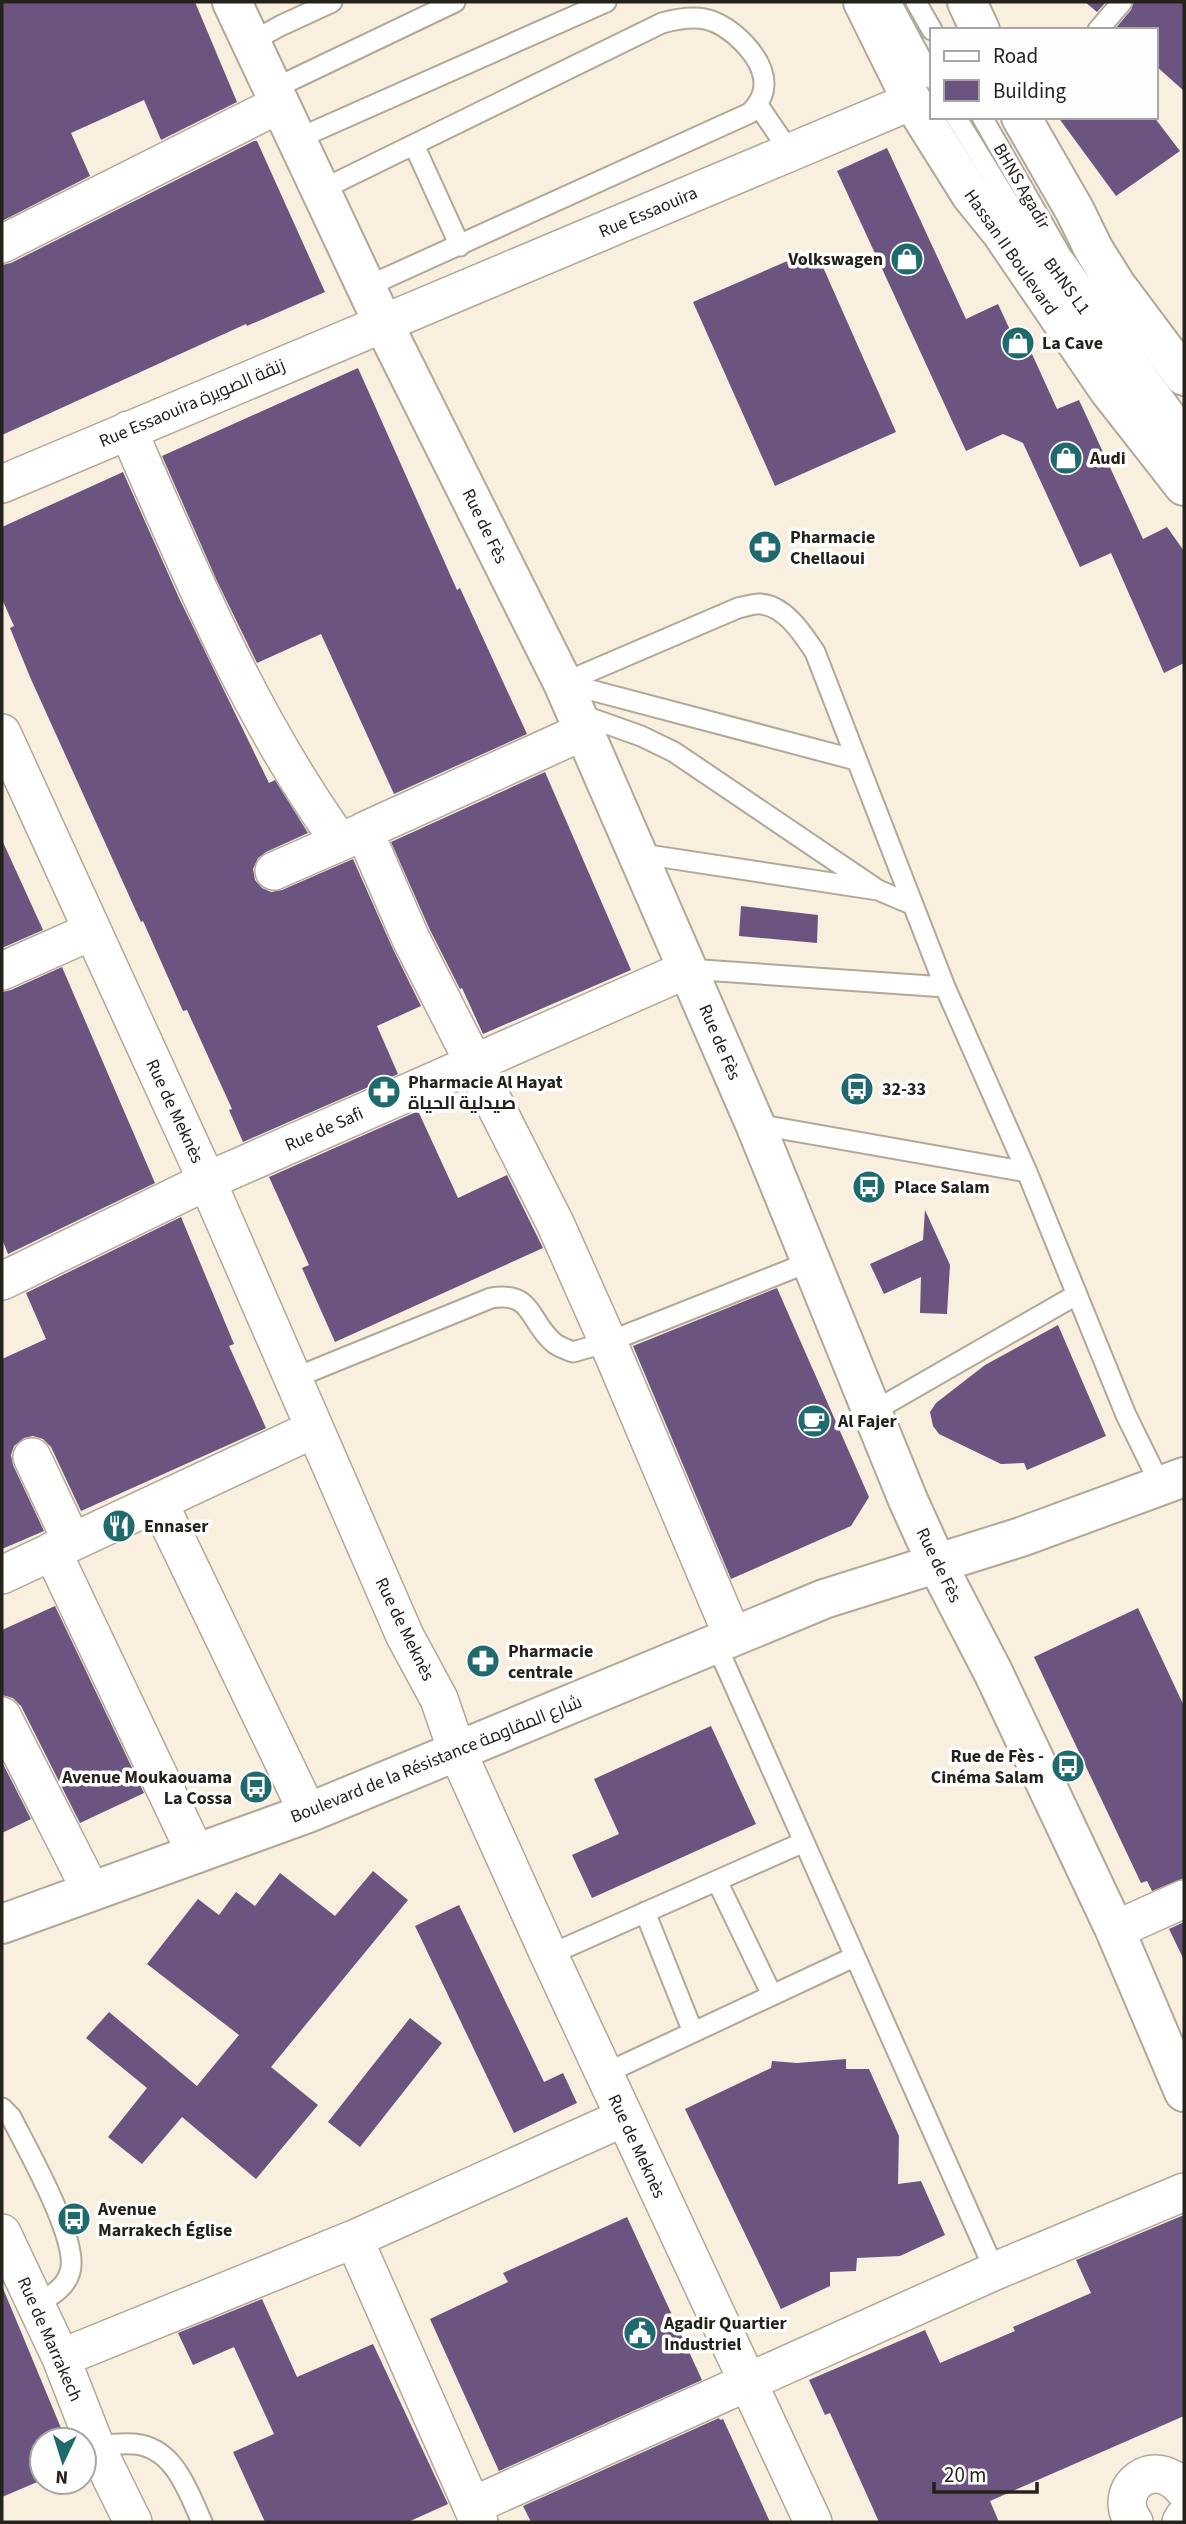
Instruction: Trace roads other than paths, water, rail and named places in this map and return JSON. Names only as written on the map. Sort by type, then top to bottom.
[{"type":"street","name":"Rue de Fès","points":[[232,2],[383,323],[574,709],[755,1124],[937,1564],[993,1672],[1115,1930],[1184,2092]]},
{"type":"street","name":"Hassan II Boulevard","points":[[863,2],[922,90],[930,107]]},
{"type":"street","points":[[967,2],[979,28]]},
{"type":"street","name":"Rue Essaouira","points":[[383,323],[790,152],[922,90]]},
{"type":"street","points":[[2,244],[277,96]]},
{"type":"street","name":"Hassan II Boulevard","points":[[936,119],[971,195],[1001,232],[1076,346],[1184,486]]},
{"type":"street","points":[[1024,119],[1094,250],[1116,285],[1184,376]]},
{"type":"street","name":"Rue Essaouira زنقة الصويرة","points":[[2,485],[383,323]]},
{"type":"street","points":[[128,430],[198,590],[259,714],[308,797],[352,837],[411,939],[527,1165],[608,1342],[725,1640]]},
{"type":"street","points":[[274,871],[352,837],[574,709]]},
{"type":"street","name":"Rue de Meknès","points":[[5,749],[207,1181],[405,1636],[439,1699],[457,1751],[623,2118],[813,2522]]},
{"type":"street","points":[[2,971],[92,931]]},
{"type":"street","name":"Rue de Safi","points":[[2,1281],[207,1181],[688,969]]},
{"type":"street","points":[[2,1574],[314,1429]]},
{"type":"street","points":[[32,1457],[62,1546],[196,1854]]},
{"type":"street","name":"Boulevard de la Résistance شارع المقاومة","points":[[2,1924],[308,1813],[824,1599],[1021,1537],[1172,1482]]},
{"type":"street","points":[[159,1503],[308,1813]]},
{"type":"street","points":[[2,1716],[91,1891]]},
{"type":"street","points":[[1115,1930],[1184,1899]]},
{"type":"street","points":[[61,2358],[354,2239],[623,2118]]},
{"type":"street","points":[[354,2239],[475,2514],[748,2381],[995,2271],[1184,2192]]},
{"type":"street","name":"Rue de Marrakech","points":[[2,2233],[61,2358],[88,2426]]},
{"type":"street","name":"Rue de Marrakech","points":[[98,2451],[133,2522]]},
{"type":"street","points":[[1134,2522],[1127,2505],[1128,2494],[1135,2483],[1144,2477],[1156,2473],[1167,2475],[1177,2481],[1184,2490]]},
{"type":"street","points":[[1181,2522],[1184,2517]]},
{"type":"lane","points":[[251,42],[332,2]]},
{"type":"lane","points":[[277,96],[455,2]]},
{"type":"lane","points":[[891,2],[922,90]]},
{"type":"lane","points":[[916,2],[931,28]]},
{"type":"lane","points":[[1100,28],[1122,2]]},
{"type":"lane","points":[[297,139],[594,4]]},
{"type":"lane","points":[[321,190],[662,23],[677,19],[707,19],[722,24],[736,34],[763,75],[765,86],[758,105],[741,118],[366,287]]},
{"type":"lane","points":[[758,105],[790,152]]},
{"type":"lane","name":"BHNS L1","points":[[957,119],[1022,225],[1184,450]]},
{"type":"lane","name":"BHNS Agadir","points":[[983,119],[1061,255],[1184,425]]},
{"type":"lane","points":[[414,145],[460,246]]},
{"type":"lane","points":[[574,709],[738,608],[761,604],[781,612],[799,629],[815,652],[945,988],[1027,1172],[1126,1415],[1172,1482]]},
{"type":"lane","points":[[574,709],[856,760]]},
{"type":"lane","points":[[574,709],[674,752],[878,890],[911,904]]},
{"type":"lane","points":[[635,853],[878,890]]},
{"type":"lane","points":[[688,969],[945,988]]},
{"type":"lane","points":[[755,1124],[1027,1172]]},
{"type":"lane","points":[[292,1379],[491,1298],[507,1295],[520,1299],[556,1345],[573,1352],[608,1342],[812,1261]]},
{"type":"lane","points":[[874,1411],[1076,1295]]},
{"type":"lane","points":[[725,1640],[804,1842],[995,2271]]},
{"type":"lane","points":[[549,1955],[804,1842]]},
{"type":"lane","points":[[717,1881],[772,1995]]},
{"type":"lane","points":[[645,1912],[693,2032]]},
{"type":"lane","points":[[604,2074],[854,1956]]},
{"type":"lane","points":[[2,2108],[11,2117],[63,2224],[70,2249],[71,2271],[60,2289],[36,2305]]},
{"type":"lane","points":[[98,2445],[136,2444],[160,2452],[178,2472],[202,2522]]},
{"type":"place","name":"Volkswagen","points":[[907,259]]},
{"type":"place","name":"La Cave","points":[[1018,343]]},
{"type":"place","name":"Audi","points":[[1066,458]]},
{"type":"place","name":"Pharmacie Chellaoui","points":[[765,547]]},
{"type":"place","name":"32-33","points":[[857,1089]]},
{"type":"place","name":"Pharmacie Al Hayat صيدلية الحياة","points":[[384,1092]]},
{"type":"place","name":"Place Salam","points":[[869,1187]]},
{"type":"place","name":"Al Fajer","points":[[814,1421]]},
{"type":"place","name":"Ennaser","points":[[119,1526]]},
{"type":"place","name":"Pharmacie centrale","points":[[483,1661]]},
{"type":"place","name":"Rue de Fès - Cinéma Salam","points":[[1068,1766]]},
{"type":"place","name":"Avenue Moukaouama La Cossa","points":[[256,1787]]},
{"type":"place","name":"Avenue Marrakech Église","points":[[74,2219]]},
{"type":"place","name":"Agadir Quartier Industriel","points":[[640,2333]]}]
